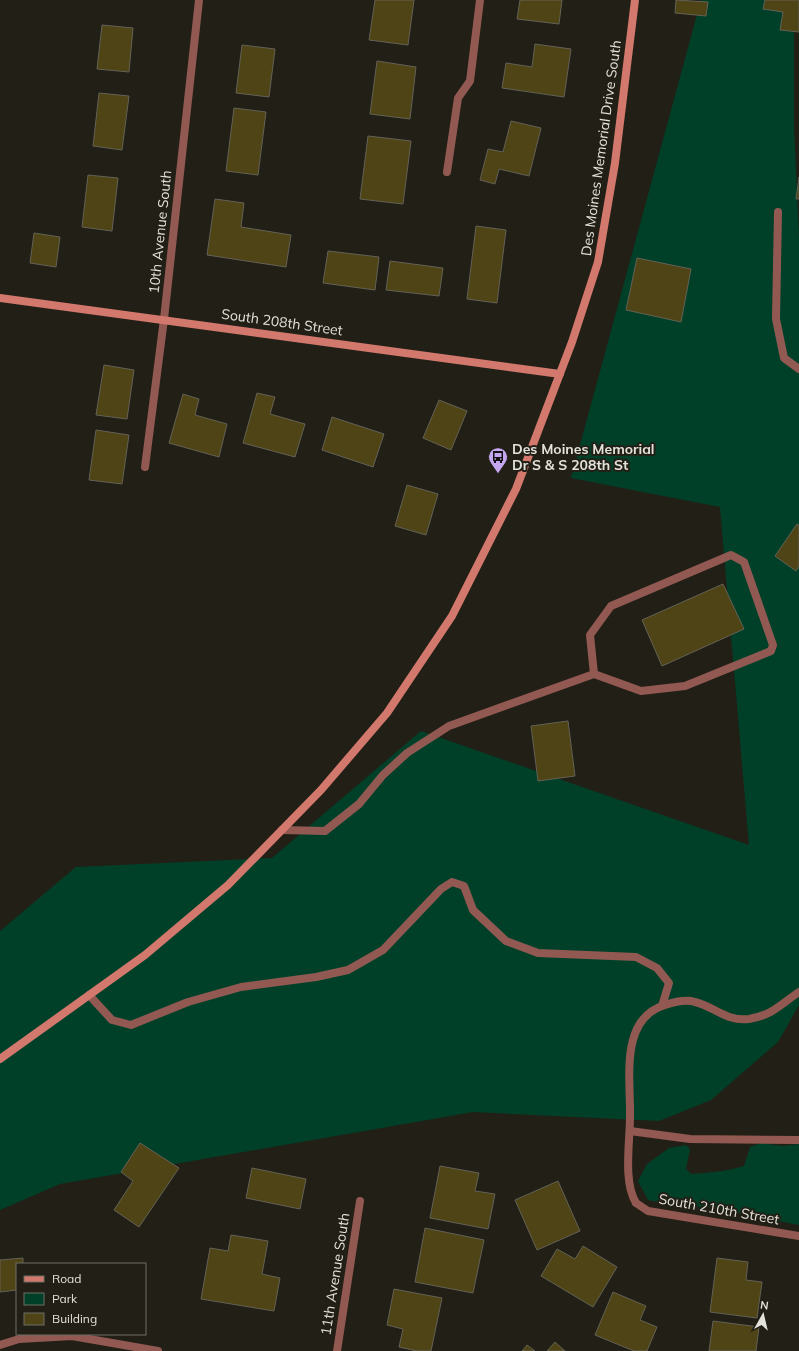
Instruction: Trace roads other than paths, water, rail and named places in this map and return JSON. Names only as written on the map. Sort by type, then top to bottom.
[{"type":"main road","name":"Des Moines Memorial Drive South","points":[[0,1059],[145,955],[222,890],[321,790],[387,713],[452,616],[516,489],[572,342],[598,262],[614,163],[635,0]]},
{"type":"main road","name":"South 208th Street","points":[[0,298],[164,319],[560,374]]},
{"type":"street","name":"10th Avenue South","points":[[145,467],[164,319],[199,0]]},
{"type":"street","points":[[447,172],[458,98],[470,81],[480,0]]},
{"type":"street","points":[[778,212],[776,319],[784,358],[799,369]]},
{"type":"street","points":[[282,830],[325,831],[359,804],[384,775],[407,753],[449,726],[594,674],[641,692],[685,686],[771,651],[773,645],[744,562],[731,555],[610,606],[590,635],[594,674]]},
{"type":"street","points":[[89,995],[112,1020],[131,1025],[188,1002],[240,987],[316,977],[348,970],[383,950],[441,889],[452,882],[464,886],[473,910],[506,941],[538,953],[636,957],[657,968],[669,983],[662,1006]]},
{"type":"street","points":[[799,992],[775,1011],[748,1019],[722,1015],[695,1002],[675,1002],[662,1006],[647,1013],[634,1036],[628,1064],[630,1131],[690,1139],[799,1140]]},
{"type":"street","name":"South 210th Street","points":[[630,1131],[630,1187],[636,1203],[648,1210],[799,1236]]},
{"type":"street","name":"11th Avenue South","points":[[337,1351],[360,1201]]},
{"type":"street","points":[[0,1345],[19,1339],[72,1336],[158,1351]]},
{"type":"place","name":"Des Moines Memorial Dr S & S 208th St","points":[[498,474]]}]
